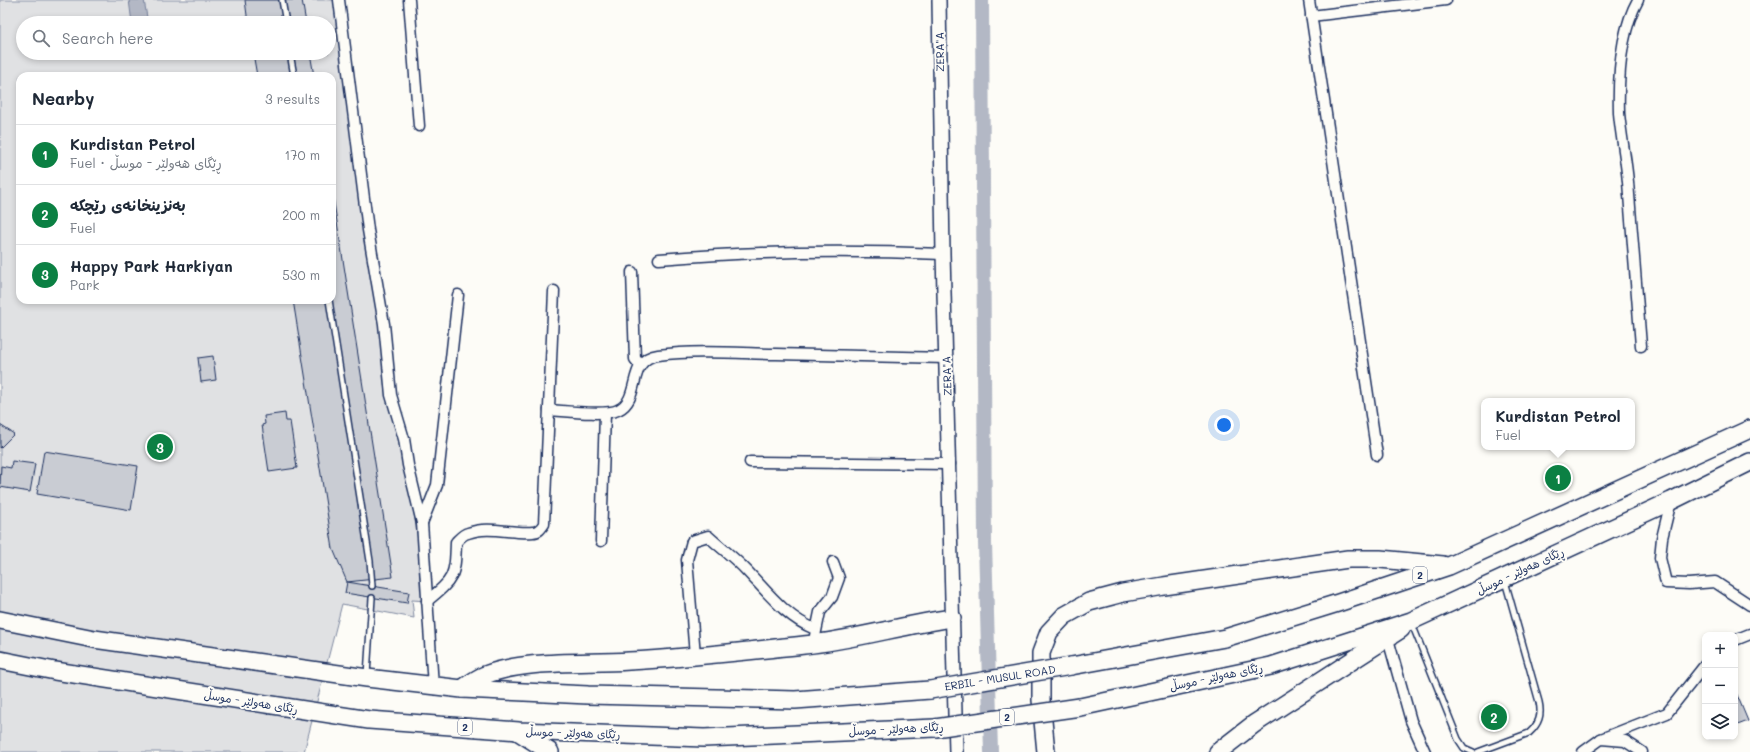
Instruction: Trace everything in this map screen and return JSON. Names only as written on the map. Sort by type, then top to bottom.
[{"type":"highway","name":"2","points":[[1449,566],[1750,429]]},
{"type":"highway","name":"ڕێگای هەولێر - موسڵ","points":[[0,660],[55,671],[369,720],[519,732],[704,738],[935,728],[1080,707],[1271,666],[1411,621],[1671,501],[1750,462]]},
{"type":"highway","points":[[1046,752],[1041,700],[1041,653],[1048,632],[1064,616],[1089,602],[1123,593],[1164,586],[1348,559],[1380,559],[1449,566]]},
{"type":"highway","name":"ERBIL - MUSUL ROAD","points":[[462,689],[588,695],[795,700],[930,690],[1225,638],[1338,603],[1449,566]]},
{"type":"highway","points":[[462,689],[484,675],[505,669],[537,665],[630,661],[695,655],[815,636],[952,618]]},
{"type":"highway","name":"2","points":[[0,620],[94,640],[367,678],[462,689]]},
{"type":"highway","points":[[1218,752],[1254,724],[1388,639],[1411,621]]},
{"type":"highway","points":[[519,732],[550,752]]},
{"type":"street","points":[[339,0],[368,230],[384,324],[391,395],[404,439],[408,465],[422,523],[433,686]]},
{"type":"street","points":[[409,0],[419,126]]},
{"type":"street","name":"ZERA\"A","points":[[939,0],[943,254],[950,464],[952,618],[956,752]]},
{"type":"street","points":[[1309,0],[1377,454]]},
{"type":"street","points":[[1311,16],[1446,0]]},
{"type":"street","points":[[1638,0],[1631,12],[1624,41],[1620,76],[1620,114],[1626,161],[1641,346]]},
{"type":"street","points":[[659,259],[718,254],[804,251],[943,254]]},
{"type":"street","points":[[632,272],[635,358],[640,365]]},
{"type":"street","points":[[427,601],[448,584],[455,567],[456,542],[467,533],[480,530],[533,532],[540,530],[544,524],[554,291]]},
{"type":"street","points":[[422,523],[438,485],[458,295]]},
{"type":"street","points":[[549,410],[605,413],[618,410],[628,402],[640,365],[647,357],[658,355],[715,353],[946,358]]},
{"type":"street","points":[[601,541],[605,413]]},
{"type":"street","points":[[750,462],[950,464]]},
{"type":"street","points":[[1671,501],[1662,538],[1660,558],[1666,583],[1689,584],[1715,582],[1750,605]]},
{"type":"street","points":[[695,655],[687,560],[692,542],[700,537],[708,536],[746,570],[773,600],[815,636]]},
{"type":"street","points":[[815,636],[820,612],[832,597],[839,578],[833,562]]},
{"type":"street","points":[[1738,639],[1750,634]]},
{"type":"street","points":[[1388,639],[1411,721],[1425,752]]},
{"type":"street","points":[[1584,752],[1601,740],[1667,713],[1703,668]]},
{"type":"street","points":[[1601,740],[1625,741],[1642,752]]},
{"type":"lane","points":[[282,0],[285,16]]},
{"type":"lane","points":[[291,60],[293,72]]},
{"type":"lane","points":[[330,304],[370,561],[372,586]]},
{"type":"lane","points":[[1478,752],[1529,733],[1534,728],[1540,715],[1539,702],[1504,578]]},
{"type":"lane","points":[[367,678],[372,598]]},
{"type":"lane","points":[[1411,621],[1458,740],[1464,748],[1473,752]]},
{"type":"shaded area","points":[[0,0],[338,0],[427,601],[412,600],[414,618],[342,604],[304,752],[0,752]]},
{"type":"shaded area","points":[[129,0],[144,0],[147,16],[131,16]]},
{"type":"building","points":[[245,0],[302,0],[305,16],[247,16]]},
{"type":"building","points":[[254,60],[311,60],[313,72],[256,72]]},
{"type":"building","points":[[336,215],[393,577],[347,582],[333,549],[294,304],[336,304]]},
{"type":"building","points":[[213,356],[216,380],[201,382],[198,358]]},
{"type":"building","points":[[285,413],[286,421],[290,421],[297,468],[269,472],[262,425],[265,424],[264,416]]},
{"type":"building","points":[[0,425],[14,434],[0,448]]},
{"type":"building","points":[[44,451],[138,466],[131,510],[37,494]]},
{"type":"building","points":[[12,461],[35,464],[30,492],[0,487],[1,466],[11,468]]},
{"type":"building","points":[[347,582],[409,592],[407,603],[345,593]]},
{"type":"building","points":[[1738,697],[1748,721],[1738,725]]},
{"type":"waterway","points":[[982,0],[985,543],[991,752]]},
{"type":"place","name":"Happy Park Harkiyan","points":[[160,447]]},
{"type":"place","name":"Kurdistan Petrol","points":[[1558,478]]},
{"type":"place","name":"بەنزینخانەی رێچکە","points":[[1494,717]]}]
